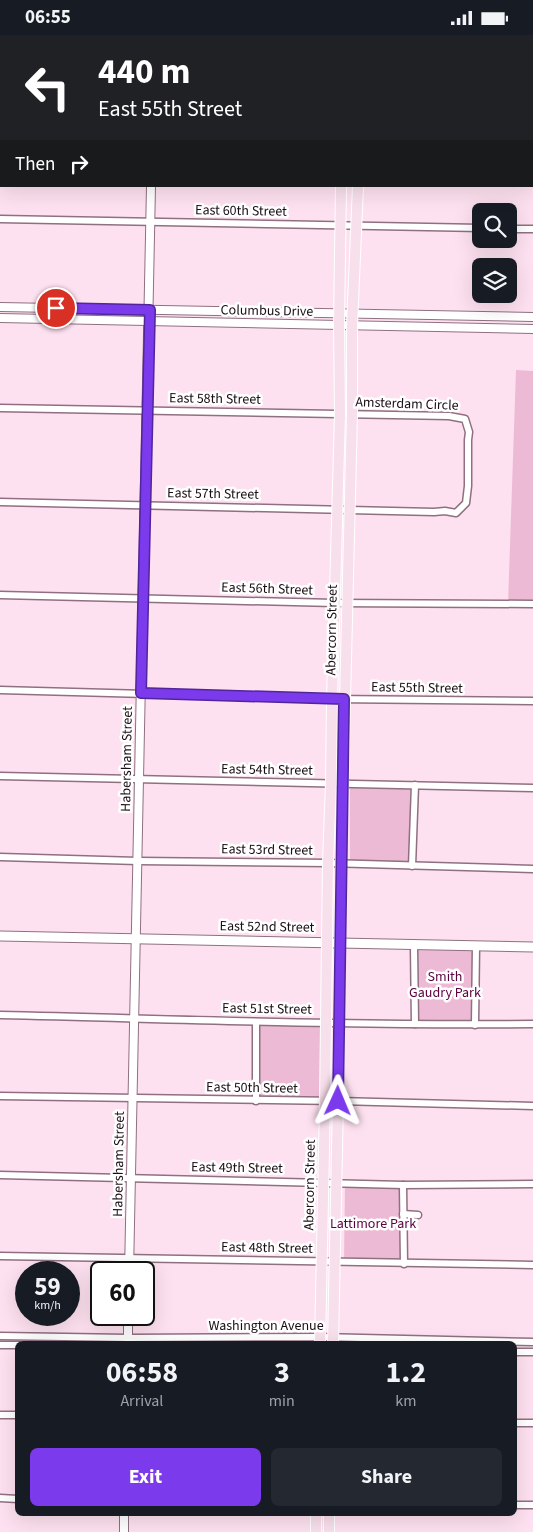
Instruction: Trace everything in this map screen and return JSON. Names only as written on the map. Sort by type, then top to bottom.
[{"type":"main road","name":"Abercorn Street","points":[[320,1340],[328,863],[340,414],[341,187]]},
{"type":"main road","name":"Abercorn Street","points":[[333,1341],[344,699],[352,414],[352,326],[358,187]]},
{"type":"main road","name":"East 52nd Street","points":[[0,936],[533,947]]},
{"type":"main road","points":[[316,1516],[316,1532]]},
{"type":"main road","points":[[329,1516],[329,1532]]},
{"type":"street","name":"Habersham Street","points":[[130,1261],[151,187]]},
{"type":"street","name":"East 60th Street","points":[[0,219],[472,228]]},
{"type":"street","points":[[517,229],[533,229]]},
{"type":"street","name":"Columbus Drive","points":[[0,307],[533,317]]},
{"type":"street","name":"Columbus Drive","points":[[0,318],[533,329]]},
{"type":"street","name":"East 58th Street","points":[[0,408],[340,414]]},
{"type":"street","name":"Amsterdam Circle","points":[[336,509],[456,513],[466,503],[468,486],[469,432],[465,419],[449,416],[340,414]]},
{"type":"street","name":"East 57th Street","points":[[0,502],[336,509]]},
{"type":"street","name":"East 56th Street","points":[[0,595],[346,604],[533,604]]},
{"type":"street","name":"East 55th Street","points":[[0,690],[332,699],[533,701]]},
{"type":"street","name":"East 54th Street","points":[[0,776],[533,788]]},
{"type":"street","points":[[412,866],[415,785]]},
{"type":"street","name":"East 53rd Street","points":[[0,857],[533,869]]},
{"type":"street","points":[[414,945],[415,1025]]},
{"type":"street","points":[[475,1025],[476,946]]},
{"type":"street","name":"East 51st Street","points":[[0,1015],[415,1025],[533,1024]]},
{"type":"street","points":[[256,1022],[256,1101]]},
{"type":"street","name":"East 50th Street","points":[[0,1096],[533,1106]]},
{"type":"street","name":"East 49th Street","points":[[0,1175],[403,1185],[533,1184]]},
{"type":"street","points":[[403,1185],[404,1264]]},
{"type":"street","points":[[403,1215],[418,1215]]},
{"type":"street","name":"East 48th Street","points":[[0,1256],[533,1265]]},
{"type":"street","points":[[128,1326],[128,1341]]},
{"type":"street","name":"Washington Avenue","points":[[0,1336],[128,1341],[333,1341]]},
{"type":"street","name":"Washington Avenue","points":[[517,1342],[533,1342]]},
{"type":"street","points":[[0,1345],[15,1345]]},
{"type":"street","points":[[517,1352],[533,1352]]},
{"type":"street","points":[[0,1415],[15,1415]]},
{"type":"street","points":[[517,1423],[533,1423]]},
{"type":"street","points":[[0,1498],[15,1499]]},
{"type":"street","points":[[517,1505],[533,1505]]},
{"type":"street","points":[[124,1516],[124,1532]]},
{"type":"green space","points":[[516,370],[533,371],[533,604],[508,604]]},
{"type":"green space","points":[[350,788],[412,788],[410,863],[350,861]]},
{"type":"green space","name":"Smith Gaudry Park","points":[[414,946],[476,946],[475,1025],[415,1024]]},
{"type":"green space","points":[[260,1025],[324,1026],[323,1098],[259,1098]]},
{"type":"green space","name":"Lattimore Park","points":[[345,1185],[401,1188],[401,1261],[344,1260]]},
{"type":"route","points":[[56,308],[150,310],[141,693],[344,699],[338,1101]]}]
